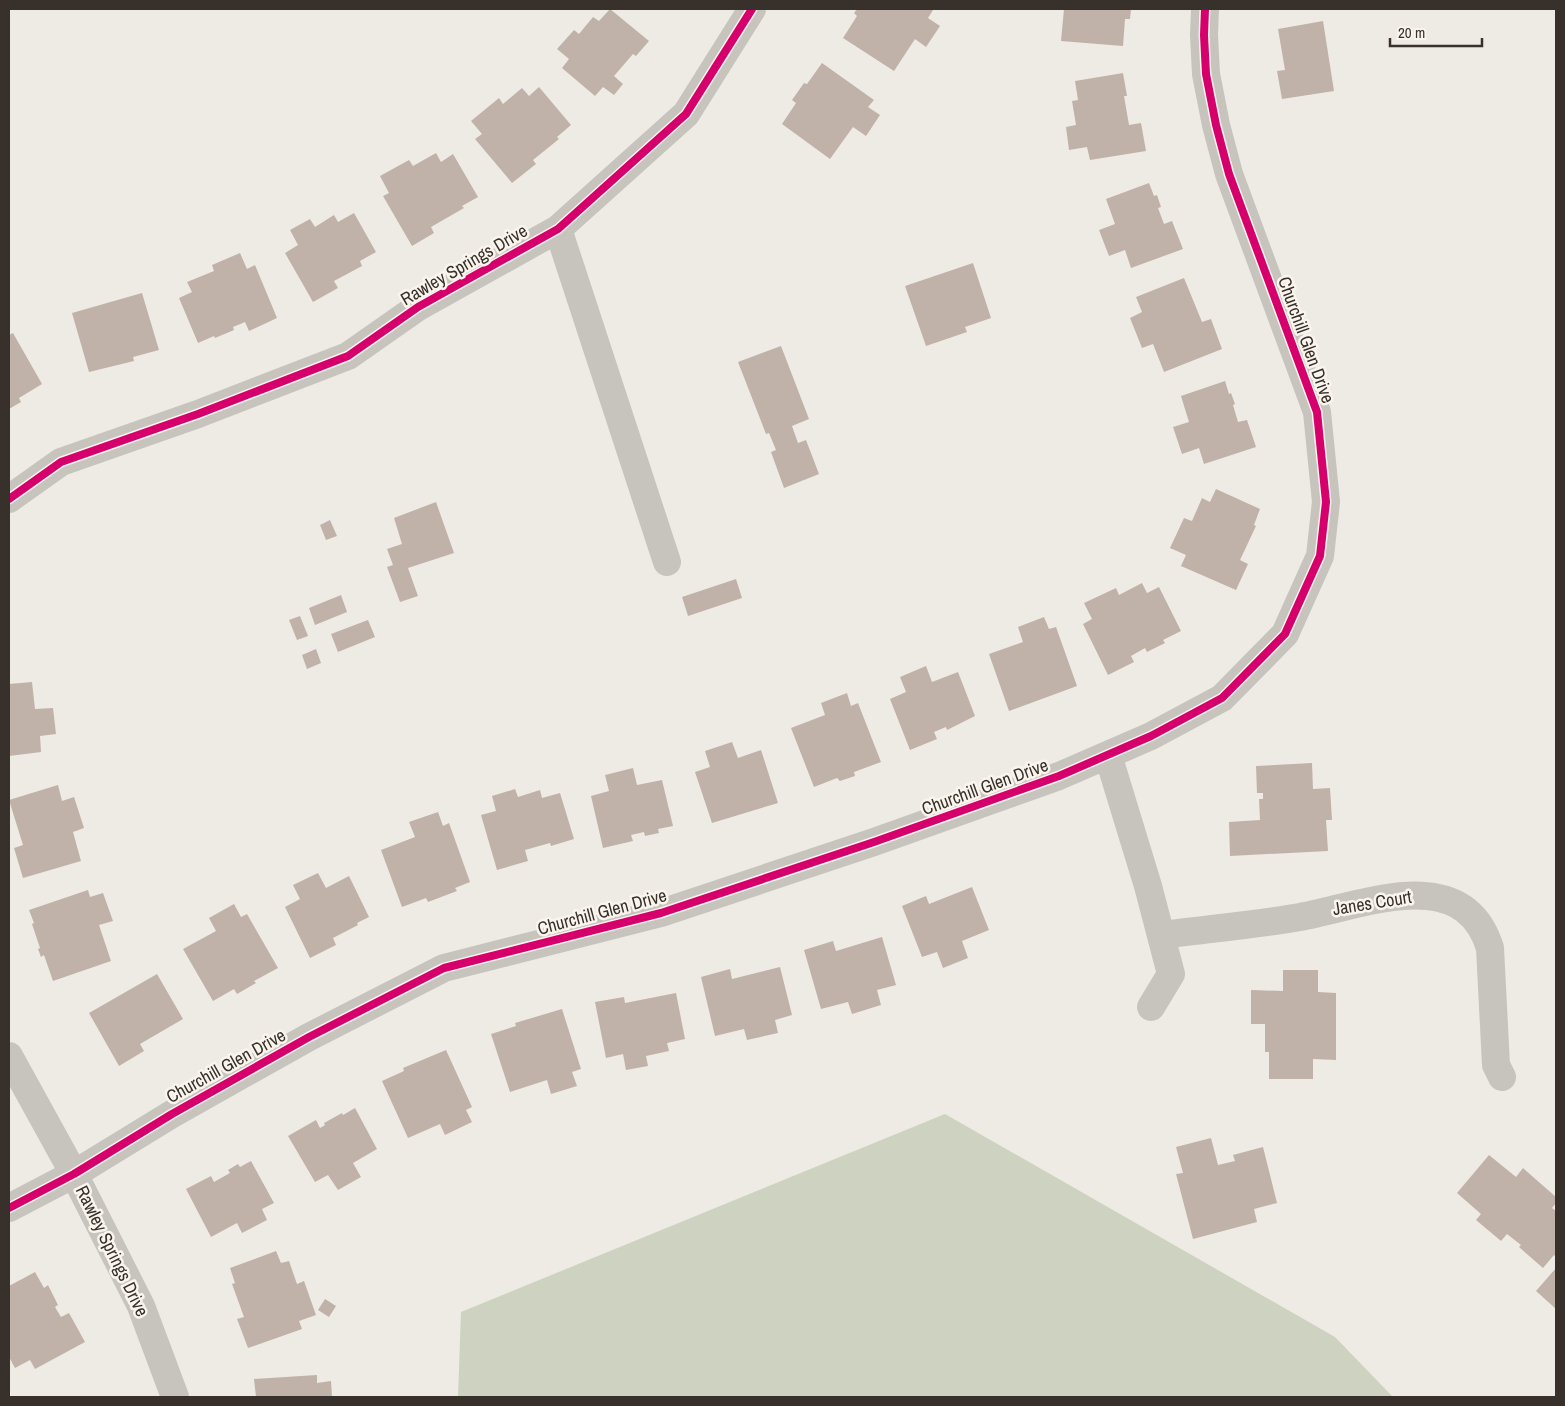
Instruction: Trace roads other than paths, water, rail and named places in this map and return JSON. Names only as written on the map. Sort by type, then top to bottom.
[{"type":"street","name":"Rawley Springs Drive","points":[[9,499],[61,462],[198,414],[348,356],[418,307],[558,229],[686,114],[752,9]]},
{"type":"street","name":"Churchill Glen Drive","points":[[9,1208],[74,1174],[172,1114],[309,1038],[444,968],[661,914],[874,842],[1059,776],[1151,736],[1222,698],[1285,634],[1320,556],[1326,502],[1317,412],[1229,174],[1216,125],[1206,74],[1205,9]]},
{"type":"street","points":[[558,229],[667,562]]},
{"type":"street","points":[[1108,755],[1171,974],[1151,1007]]},
{"type":"street","name":"Janes Court","points":[[1161,935],[1301,917],[1357,903],[1404,895],[1439,897],[1461,906],[1486,933],[1490,948],[1496,1064],[1502,1077]]},
{"type":"street","name":"Rawley Springs Drive","points":[[9,1056],[74,1174],[141,1306],[175,1397]]}]
